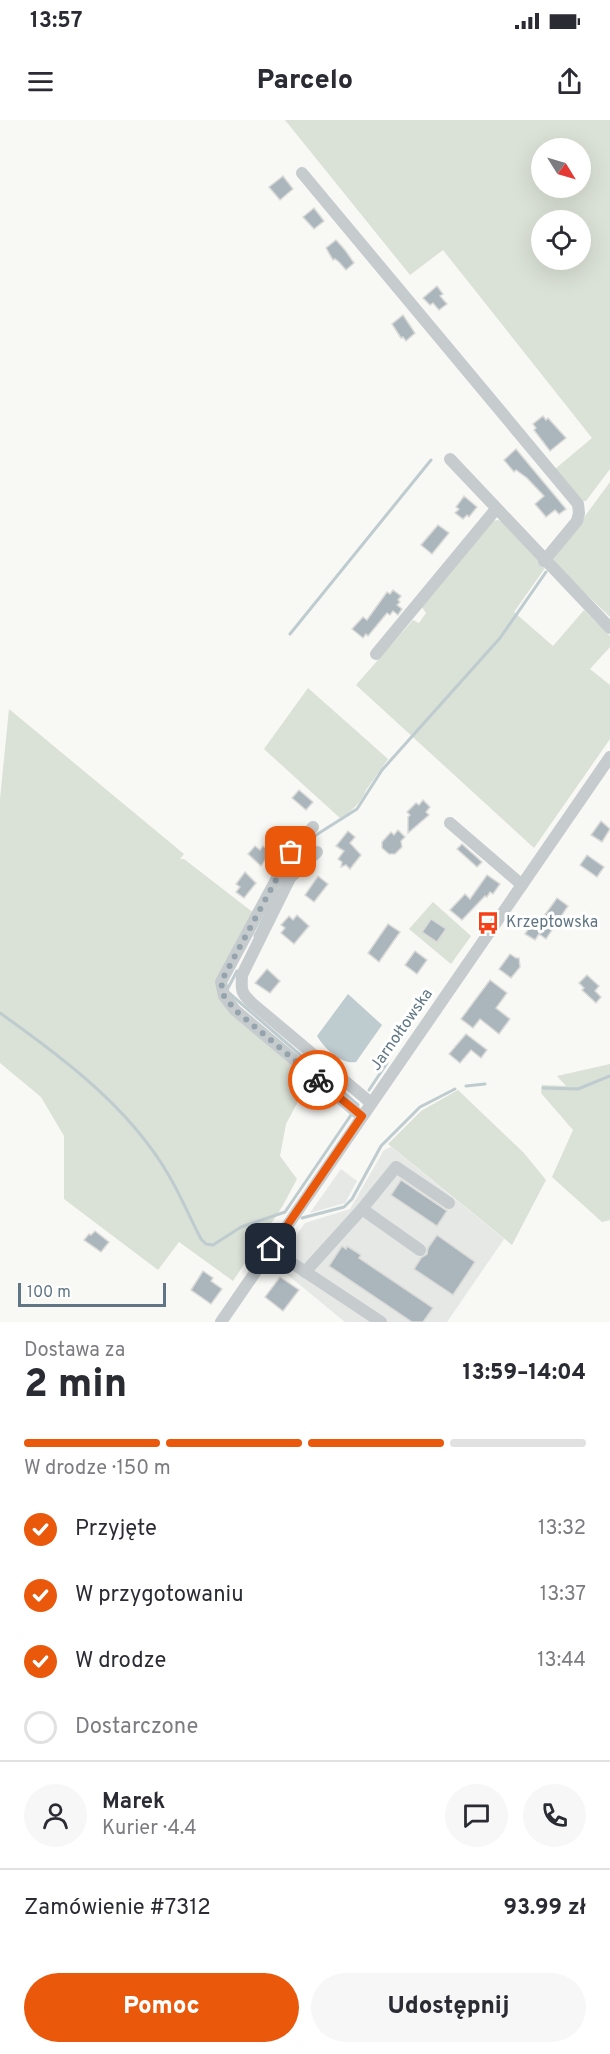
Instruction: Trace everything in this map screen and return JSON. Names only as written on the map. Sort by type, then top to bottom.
[{"type":"street","points":[[302,173],[578,504],[577,521],[544,561]]},
{"type":"street","points":[[450,459],[544,561],[610,627]]},
{"type":"street","points":[[376,654],[496,509]]},
{"type":"street","name":"Jarnołtowska","points":[[221,1322],[610,757]]},
{"type":"street","points":[[450,823],[522,885]]},
{"type":"street","points":[[313,827],[291,852],[285,875],[242,975],[241,989],[244,996],[253,1004],[371,1103]]},
{"type":"street","points":[[317,852],[285,875],[221,982],[224,996],[235,1010],[362,1116]]},
{"type":"street","points":[[305,1272],[362,1209],[396,1167],[448,1203]]},
{"type":"street","points":[[362,1209],[420,1250]]},
{"type":"street","points":[[271,1249],[381,1322]]},
{"type":"shaded area","points":[[285,120],[610,120],[610,469],[586,501],[581,501],[555,469],[592,438],[443,250],[410,275]]},
{"type":"shaded area","points":[[610,482],[610,617],[552,561]]},
{"type":"shaded area","points":[[498,520],[505,523],[545,568],[514,612],[553,646],[584,610],[610,636],[610,647],[590,669],[610,685],[610,739],[534,848],[356,685],[413,620],[419,623],[426,613],[421,606],[492,521]]},
{"type":"shaded area","points":[[308,688],[388,759],[359,803],[340,818],[264,749]]},
{"type":"shaded area","points":[[9,709],[184,854],[180,859],[184,859],[255,914],[217,985],[227,1008],[309,1081],[286,1124],[280,1156],[297,1179],[282,1207],[233,1281],[179,1242],[158,1270],[64,1199],[64,1136],[41,1097],[0,1063],[0,799]]},
{"type":"shaded area","points":[[433,902],[471,936],[451,964],[409,929]]},
{"type":"shaded area","points":[[348,994],[382,1025],[356,1062],[339,1058],[324,1046],[317,1036]]},
{"type":"shaded area","points":[[610,1064],[610,1220],[602,1222],[552,1177],[573,1130],[541,1093],[542,1085],[566,1086],[557,1076]]},
{"type":"shaded area","points":[[458,1090],[524,1153],[546,1180],[512,1245],[388,1144],[421,1111]]},
{"type":"shaded area","points":[[391,1147],[504,1239],[447,1322],[345,1322],[277,1266],[288,1253],[288,1247],[305,1223],[350,1209],[384,1150]]},
{"type":"shaded area","points":[[341,1169],[357,1181],[345,1203],[310,1213]]},
{"type":"building","points":[[283,176],[293,189],[280,200],[269,187]]},
{"type":"building","points":[[314,208],[324,221],[314,229],[303,217]]},
{"type":"building","points":[[336,240],[354,263],[346,270],[339,262],[333,260],[326,248]]},
{"type":"building","points":[[437,286],[443,294],[440,296],[447,304],[439,310],[433,303],[430,305],[423,298]]},
{"type":"building","points":[[403,315],[415,333],[406,341],[403,337],[401,338],[392,324]]},
{"type":"building","points":[[543,416],[546,420],[548,418],[566,438],[550,451],[534,430],[536,428],[533,424]]},
{"type":"building","points":[[516,449],[566,509],[559,514],[555,510],[546,517],[535,504],[544,496],[527,478],[516,470],[514,472],[504,460]]},
{"type":"building","points":[[464,496],[477,507],[469,517],[467,515],[463,519],[455,513],[459,509],[456,507]]},
{"type":"building","points":[[438,525],[449,533],[432,554],[421,545]]},
{"type":"building","points":[[393,590],[401,596],[397,605],[402,609],[398,615],[393,611],[390,615],[387,613],[368,636],[366,634],[363,638],[352,629],[363,617],[367,620],[387,592],[390,594]]},
{"type":"building","points":[[299,790],[313,802],[306,810],[292,798]]},
{"type":"building","points":[[423,800],[430,807],[426,812],[429,815],[408,833],[410,815],[407,812]]},
{"type":"building","points":[[601,821],[610,829],[602,842],[591,835]]},
{"type":"building","points":[[398,830],[405,837],[401,841],[402,847],[395,854],[389,854],[382,848],[382,842],[391,832],[394,835]]},
{"type":"building","points":[[348,831],[355,837],[350,843],[361,855],[350,869],[346,865],[341,867],[342,862],[338,859],[344,851],[336,846]]},
{"type":"building","points":[[462,844],[482,862],[477,867],[457,849]]},
{"type":"building","points":[[255,846],[260,850],[263,846],[271,852],[261,866],[248,854]]},
{"type":"building","points":[[587,855],[604,867],[597,877],[580,865]]},
{"type":"building","points":[[245,872],[256,883],[244,898],[236,892],[240,887],[236,884]]},
{"type":"building","points":[[487,875],[500,884],[493,894],[490,892],[487,897],[485,896],[462,920],[450,910],[465,894],[470,899]]},
{"type":"building","points":[[318,876],[328,884],[314,902],[305,895]]},
{"type":"building","points":[[557,898],[568,906],[546,939],[539,934],[535,940],[525,934],[534,920],[539,923]]},
{"type":"building","points":[[297,915],[309,926],[294,944],[281,933],[285,928],[281,925],[289,916],[293,920]]},
{"type":"building","points":[[431,919],[446,929],[437,942],[422,932]]},
{"type":"building","points":[[388,924],[400,932],[379,962],[368,953]]},
{"type":"building","points":[[415,951],[427,960],[417,974],[405,965]]},
{"type":"building","points":[[510,954],[519,958],[520,967],[511,978],[499,969]]},
{"type":"building","points":[[267,969],[280,981],[270,993],[255,983]]},
{"type":"building","points":[[587,975],[599,986],[595,991],[601,997],[596,1003],[582,990],[584,988],[579,983]]},
{"type":"building","points":[[490,980],[507,993],[496,1008],[510,1019],[499,1034],[480,1019],[473,1028],[461,1019]]},
{"type":"building","points":[[466,1034],[487,1050],[481,1058],[471,1050],[460,1063],[449,1054]]},
{"type":"building","points":[[401,1180],[447,1211],[437,1226],[391,1195]]},
{"type":"building","points":[[95,1231],[109,1242],[101,1252],[84,1240]]},
{"type":"building","points":[[437,1235],[475,1262],[453,1295],[414,1269],[421,1258],[427,1254],[428,1248]]},
{"type":"building","points":[[342,1246],[346,1249],[347,1246],[361,1255],[359,1258],[433,1308],[423,1322],[412,1322],[329,1266]]},
{"type":"building","points":[[203,1271],[222,1289],[211,1304],[191,1290]]},
{"type":"building","points":[[280,1277],[299,1290],[283,1311],[265,1297]]},
{"type":"waterway","points":[[290,634],[431,460]]},
{"type":"waterway","points":[[288,871],[316,835],[357,809],[382,770],[500,638],[546,572]]},
{"type":"waterway","points":[[255,936],[277,891]]},
{"type":"waterway","points":[[237,971],[227,990],[229,993],[358,1105]]},
{"type":"waterway","points":[[0,1013],[47,1047],[93,1085],[134,1127],[168,1174],[201,1239],[206,1244],[213,1245],[241,1227],[285,1212],[351,1115]]},
{"type":"waterway","points":[[369,1090],[387,1063]]},
{"type":"waterway","points":[[543,1088],[578,1089],[610,1076]]},
{"type":"waterway","points":[[466,1086],[485,1084]]},
{"type":"waterway","points":[[302,1218],[344,1207],[352,1199],[381,1146],[420,1107],[455,1089]]},
{"type":"way so far","points":[[291,852],[243,945],[221,982],[224,996],[235,1010],[318,1080]]},
{"type":"place","name":"Krzeptowska","points":[[488,923]]},
{"type":"route","points":[[271,1249],[362,1116],[318,1080]]}]
